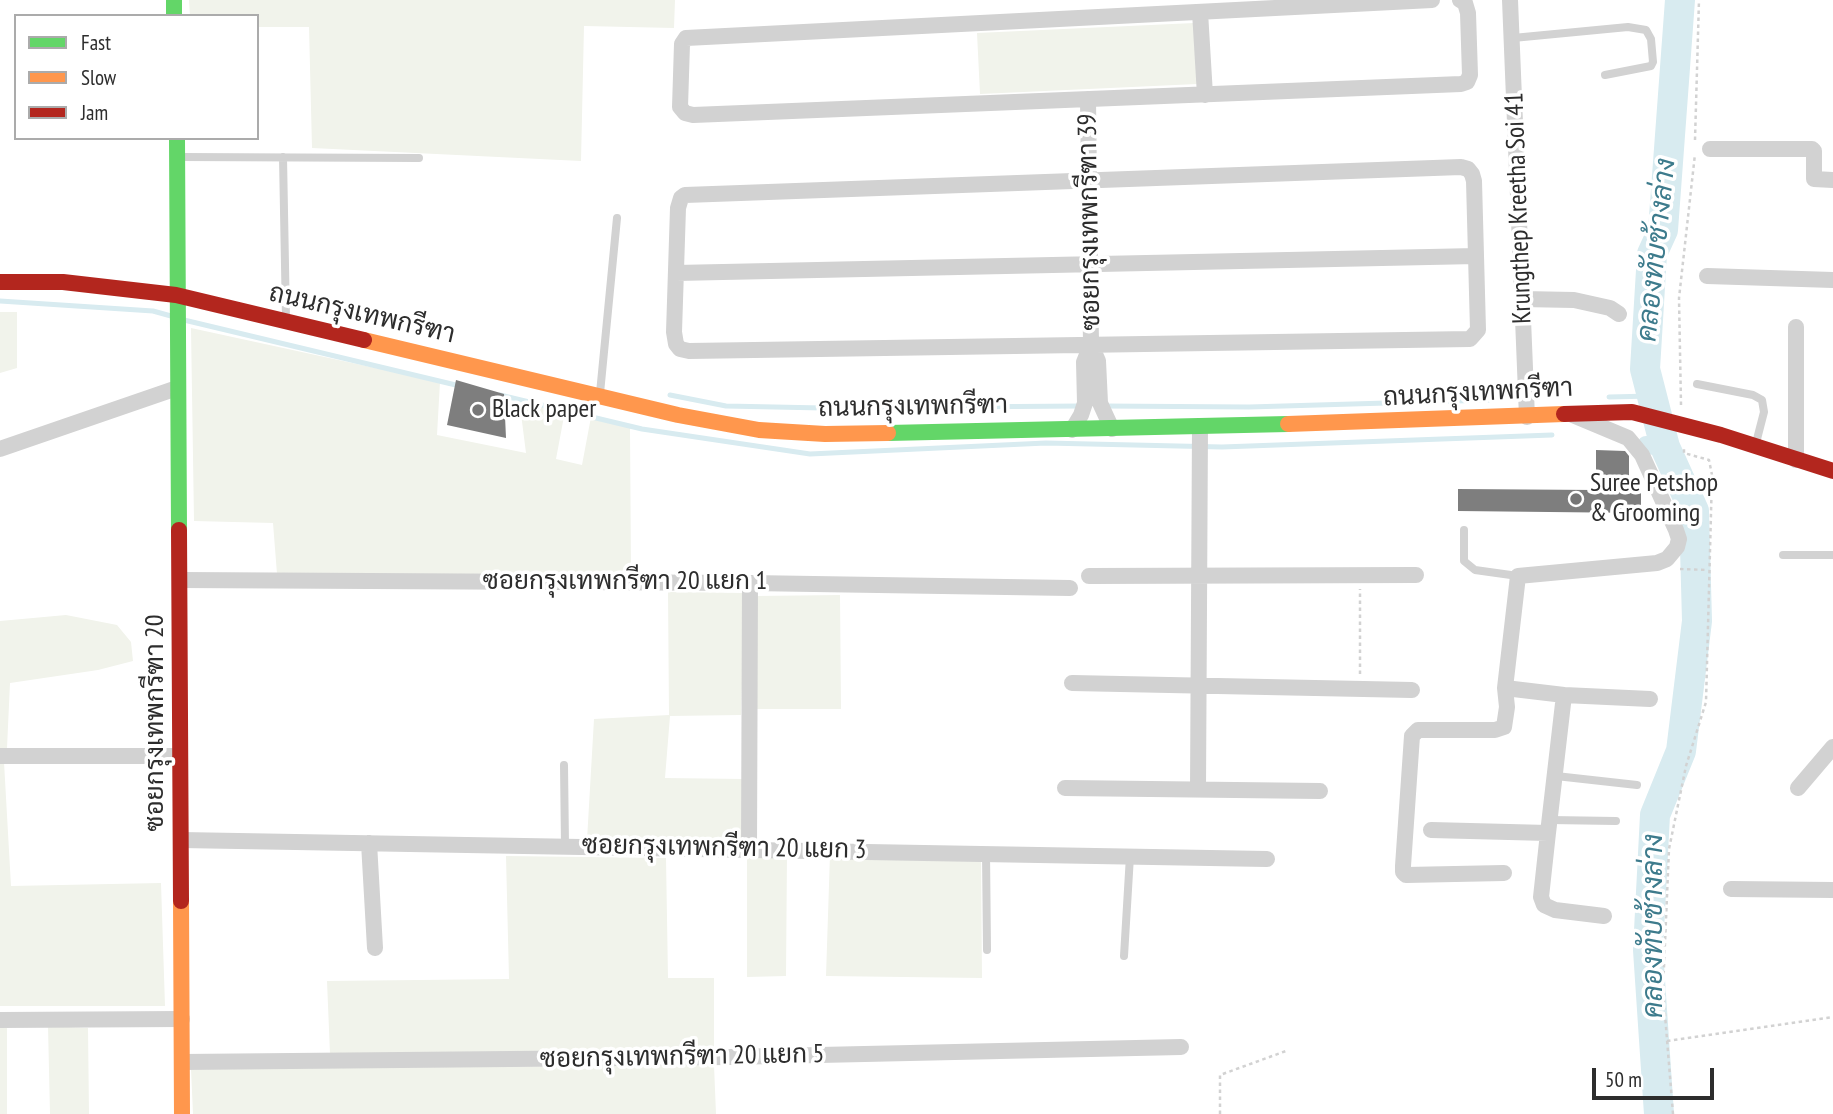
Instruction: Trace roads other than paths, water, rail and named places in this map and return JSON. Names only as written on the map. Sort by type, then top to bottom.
[{"type":"main road","name":"ซอยกรุงเทพกรีฑา 20","points":[[177,140],[182,1114]]},
{"type":"main road","name":"ถนนกรุงเทพกรีฑา","points":[[0,282],[63,282],[286,321],[720,424],[791,432],[825,434],[1112,429],[1200,433],[1568,413],[1632,412],[1721,435],[1833,471]]},
{"type":"street","points":[[1085,0],[1086,18]]},
{"type":"street","points":[[1432,0],[685,38],[681,44],[680,107],[685,113],[693,115],[1461,84],[1467,82],[1470,75],[1468,13],[1465,3],[1460,0]]},
{"type":"street","name":"Krungthep Kreetha Soi 41","points":[[1510,0],[1527,417]]},
{"type":"street","points":[[1200,12],[1205,95]]},
{"type":"street","name":"ซอยกรุงเทพกรีฑา 39","points":[[1088,99],[1091,345],[1098,361],[1100,402],[1112,429]]},
{"type":"street","points":[[1703,151],[1812,149],[1814,179],[1833,180]]},
{"type":"street","points":[[1461,167],[1468,169],[1474,181],[1478,330],[1470,339],[690,351],[680,349],[676,344],[674,332],[678,208],[685,195],[1089,181],[1461,167]]},
{"type":"street","points":[[676,273],[1476,256]]},
{"type":"street","points":[[1707,276],[1833,280]]},
{"type":"street","points":[[1522,299],[1574,300],[1610,308],[1619,314]]},
{"type":"street","points":[[1796,327],[1796,460]]},
{"type":"street","name":"ซอยกรุงเทพกรีฑา 39","points":[[1072,430],[1085,403],[1084,362],[1091,345]]},
{"type":"street","points":[[0,449],[177,388]]},
{"type":"street","points":[[1504,873],[1406,875],[1403,872],[1412,736],[1418,730],[1495,730],[1504,727],[1518,576],[1657,563],[1667,559],[1677,547],[1679,539],[1642,455],[1628,438],[1568,413]]},
{"type":"street","points":[[1198,789],[1200,433]]},
{"type":"street","points":[[1088,576],[1416,575]]},
{"type":"street","name":"ซอยกรุงเทพกรีฑา 20 แยก 1","points":[[180,580],[750,583],[1070,588]]},
{"type":"street","points":[[749,848],[750,583]]},
{"type":"street","points":[[1072,683],[1412,690]]},
{"type":"street","points":[[1506,688],[1564,695],[1650,699]]},
{"type":"street","points":[[1564,695],[1541,897],[1544,905],[1555,910],[1604,916]]},
{"type":"street","points":[[1798,789],[1833,747]]},
{"type":"street","points":[[0,756],[180,756]]},
{"type":"street","points":[[1065,788],[1320,791]]},
{"type":"street","points":[[1431,830],[1549,826]]},
{"type":"street","name":"ซอยกรุงเทพกรีฑา 20 แยก 3","points":[[181,840],[1267,859]]},
{"type":"street","points":[[369,843],[375,948]]},
{"type":"street","points":[[1731,889],[1833,890]]},
{"type":"street","points":[[0,1020],[182,1019]]},
{"type":"street","name":"ซอยกรุงเทพกรีฑา 20 แยก 5","points":[[182,1062],[729,1057],[1181,1047]]},
{"type":"lane","points":[[1513,38],[1628,27],[1646,30],[1651,39],[1651,66],[1605,75]]},
{"type":"lane","points":[[177,157],[419,158]]},
{"type":"lane","points":[[283,158],[286,321]]},
{"type":"lane","points":[[600,396],[617,218]]},
{"type":"lane","points":[[1697,384],[1753,395],[1762,400],[1765,412],[1756,446]]},
{"type":"lane","points":[[1464,530],[1464,561],[1475,570],[1518,576]]},
{"type":"lane","points":[[1783,555],[1833,555]]},
{"type":"lane","points":[[564,765],[565,845]]},
{"type":"lane","points":[[1556,776],[1637,785]]},
{"type":"lane","points":[[1549,826],[1616,821]]},
{"type":"lane","points":[[986,852],[987,950]]},
{"type":"lane","points":[[1124,956],[1130,856]]},
{"type":"waterway","name":"คลองทับช้างล่าง","points":[[1659,1114],[1648,950],[1655,815],[1681,751],[1697,621],[1694,511],[1665,447],[1645,369],[1652,254],[1663,230],[1680,0]]},
{"type":"waterway","points":[[0,301],[153,311],[171,316]]},
{"type":"waterway","points":[[184,320],[460,386]]},
{"type":"waterway","points":[[500,395],[642,429],[810,454],[1046,443],[1222,447],[1552,435]]},
{"type":"waterway","points":[[670,395],[726,406],[1081,406]]},
{"type":"waterway","points":[[1609,397],[1652,396]]},
{"type":"waterway","points":[[1104,406],[1249,407],[1490,400]]},
{"type":"waterway","points":[[1646,445],[1665,447]]},
{"type":"place","name":"Black paper","points":[[478,410]]},
{"type":"place","name":"Suree Petshop & Grooming","points":[[1576,499]]}]
